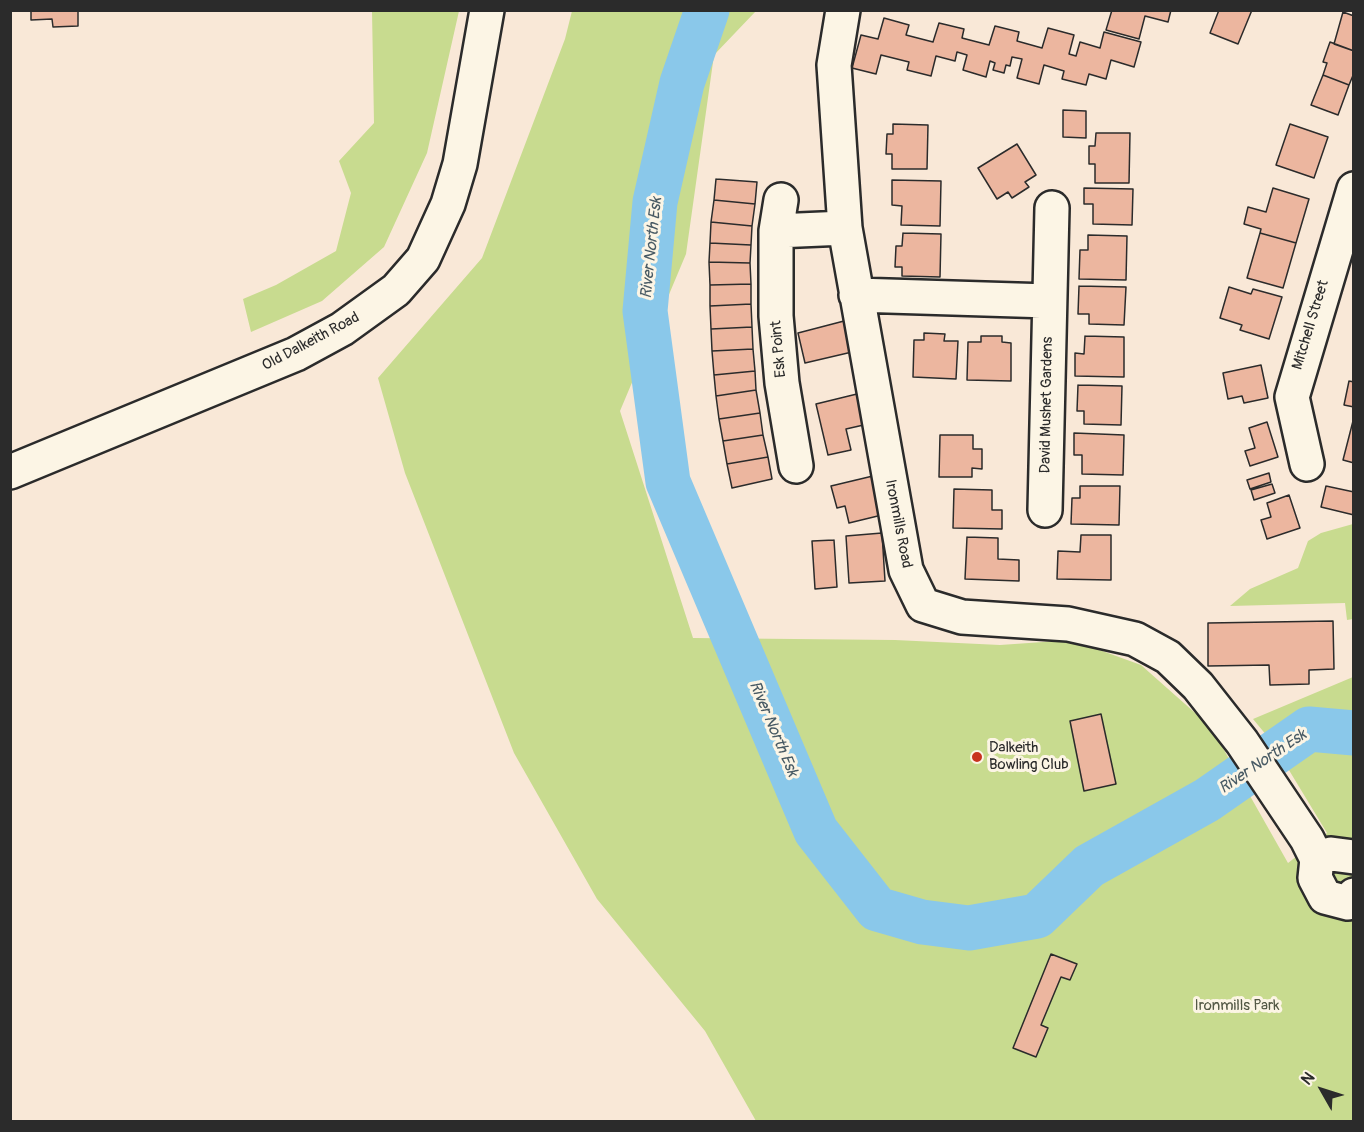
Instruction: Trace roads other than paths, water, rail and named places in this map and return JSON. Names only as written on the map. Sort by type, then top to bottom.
[{"type":"street","name":"Old Dalkeith Road","points":[[10,472],[296,354],[342,329],[396,290],[423,259],[448,204],[460,164],[487,10]]},
{"type":"street","name":"Ironmills Road","points":[[843,10],[834,65],[845,228],[906,570],[923,605],[962,617],[1068,624],[1135,639],[1168,657],[1198,686],[1242,742],[1312,849]]},
{"type":"street","name":"Mitchell Street","points":[[1309,469],[1296,422],[1293,390],[1353,189]]},
{"type":"street","name":"David Mushet Gardens","points":[[1045,510],[1052,208]]},
{"type":"street","name":"Esk Point","points":[[796,466],[782,383],[776,316],[778,215],[845,228]]},
{"type":"street","points":[[856,295],[1049,301]]},
{"type":"street","points":[[1353,857],[1312,849],[1315,878],[1325,897],[1348,903],[1353,895]]},
{"type":"waterway","name":"River North Esk","points":[[707,10],[682,83],[655,202],[645,311],[668,482],[816,831],[877,909],[922,922],[969,928],[1037,916],[1089,866],[1207,800],[1309,729],[1354,733]]},
{"type":"place","name":"Dalkeith Bowling Club","points":[[977,757]]},
{"type":"park label","name":"Ironmills Park","points":[[1237,1006]]}]
